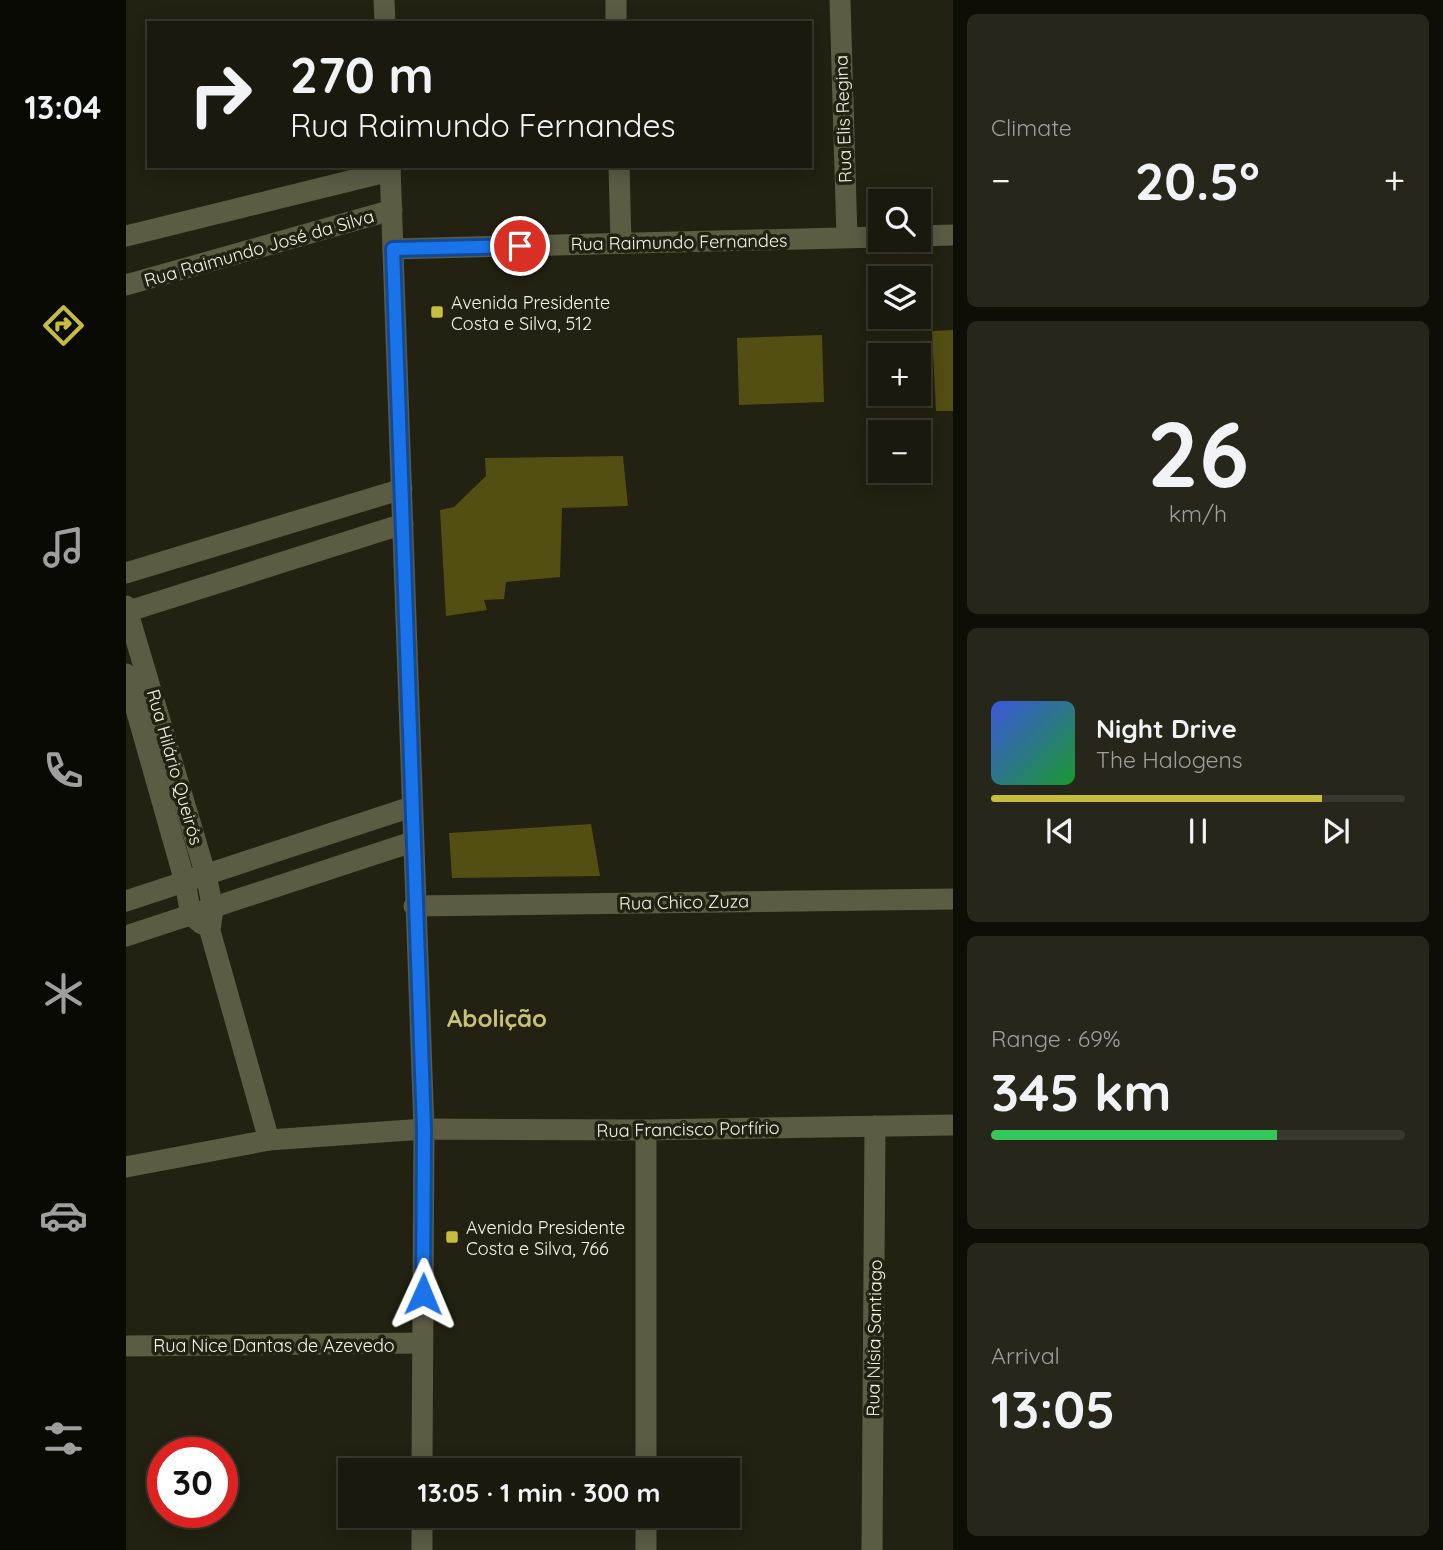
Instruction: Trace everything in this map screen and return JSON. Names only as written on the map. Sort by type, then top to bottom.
[{"type":"street","points":[[384,0],[385,21]]},
{"type":"street","points":[[615,0],[616,21]]},
{"type":"street","name":"Rua Elis Regina","points":[[840,0],[847,237]]},
{"type":"street","points":[[126,236],[390,168],[414,906],[424,1129],[422,1458]]},
{"type":"street","points":[[620,168],[621,243]]},
{"type":"street","name":"Rua Raimundo José da Silva","points":[[126,285],[392,210]]},
{"type":"street","points":[[931,236],[953,235]]},
{"type":"street","name":"Rua Raimundo Fernandes","points":[[393,249],[868,237]]},
{"type":"street","points":[[126,573],[402,489]]},
{"type":"street","points":[[127,610],[403,524]]},
{"type":"street","name":"Rua Hilário Queirós","points":[[127,610],[206,876],[213,908],[210,931],[269,1140]]},
{"type":"street","name":"Rua Hilário Queirós","points":[[126,674],[185,883],[191,915]]},
{"type":"street","points":[[126,901],[411,807]]},
{"type":"street","points":[[126,936],[412,842]]},
{"type":"street","name":"Rua Chico Zuza","points":[[414,906],[953,899]]},
{"type":"street","points":[[191,915],[210,931]]},
{"type":"street","name":"Rua Francisco Porfírio","points":[[126,1167],[269,1140],[424,1129],[646,1130],[953,1125]]},
{"type":"street","name":"Rua Nísia Santiago","points":[[872,1550],[876,1126]]},
{"type":"street","points":[[646,1130],[646,1458]]},
{"type":"street","name":"Rua Nice Dantas de Azevedo","points":[[126,1346],[422,1343]]},
{"type":"street","points":[[422,1528],[422,1550]]},
{"type":"street","points":[[646,1528],[646,1550]]},
{"type":"building","points":[[953,330],[953,411],[936,411],[932,331]]},
{"type":"building","points":[[822,335],[824,402],[739,405],[737,338]]},
{"type":"building","points":[[623,456],[628,506],[562,508],[560,577],[506,582],[504,599],[484,600],[487,610],[446,616],[440,510],[454,507],[486,476],[485,458]]},
{"type":"building","points":[[591,824],[600,876],[452,878],[449,833]]},
{"type":"place","name":"Avenida Presidente Costa e Silva, 512","points":[[437,312]]},
{"type":"place","name":"Avenida Presidente Costa e Silva, 766","points":[[452,1237]]},
{"type":"district","name":"Abolição","points":[[497,1018]]},
{"type":"route","points":[[423,1294],[424,1129],[393,249],[520,246]]}]
